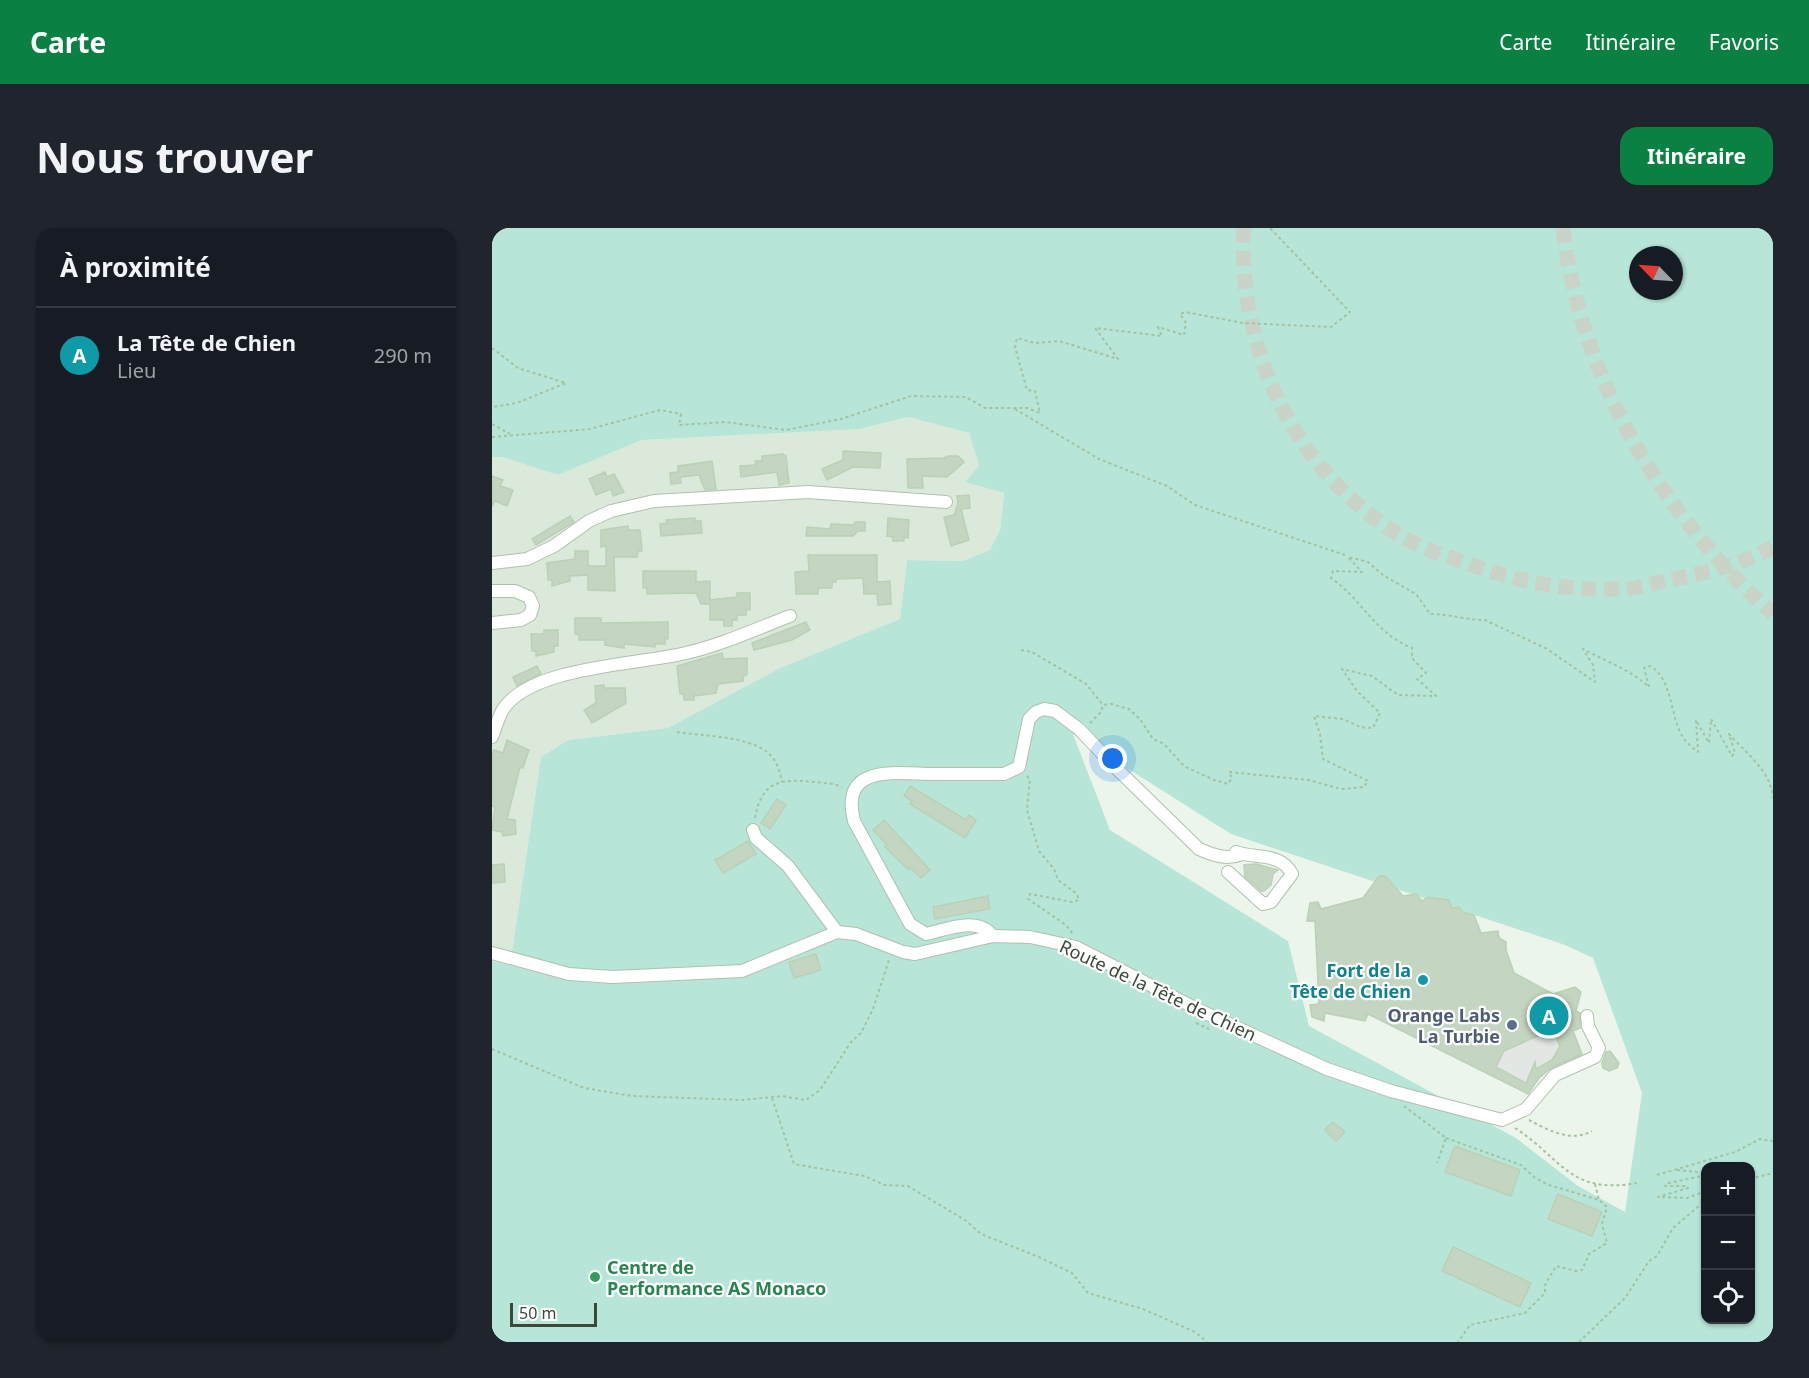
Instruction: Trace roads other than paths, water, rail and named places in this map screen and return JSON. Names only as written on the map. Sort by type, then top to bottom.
[{"type":"street","points":[[492,563],[527,559],[554,546],[589,521],[611,511],[654,501],[808,492],[946,502]]},
{"type":"street","points":[[492,591],[515,591],[530,597],[533,606],[530,615],[521,620],[492,623]]},
{"type":"street","points":[[492,737],[502,711],[518,694],[557,676],[586,668],[652,661],[690,653],[789,616]]},
{"type":"street","points":[[993,936],[986,927],[972,924],[926,934],[910,924],[854,821],[850,805],[852,793],[860,783],[882,772],[1004,774],[1019,767],[1025,730],[1036,712],[1044,709],[1054,711],[1079,729],[1199,849],[1215,856],[1233,858],[1244,854],[1269,856],[1287,866],[1292,874],[1271,902],[1263,903],[1228,872]]},
{"type":"street","points":[[492,953],[569,974],[588,976],[742,971],[837,932],[788,866],[756,838],[753,830]]},
{"type":"street","name":"Route de la Tête de Chien","points":[[837,932],[856,934],[893,949],[915,954],[993,936],[1030,937],[1077,947],[1199,1010],[1327,1069],[1391,1091],[1502,1120],[1518,1114],[1534,1102],[1555,1075],[1595,1057],[1599,1048],[1588,1026],[1587,1016]]},
{"type":"tunnel","points":[[1244,228],[1245,276],[1252,324],[1266,371],[1286,414],[1312,455],[1343,491],[1380,522],[1434,552],[1487,570],[1562,587],[1626,589],[1645,586],[1722,568],[1749,559],[1773,547]]},
{"type":"tunnel","points":[[1563,228],[1573,284],[1588,338],[1608,390],[1633,440],[1662,488],[1695,533],[1773,614]]},
{"type":"place","name":"Fort de la Tête de Chien","points":[[1423,980]]},
{"type":"place","name":"La Tête de Chien","points":[[1549,1016]]},
{"type":"place","name":"Orange Labs La Turbie","points":[[1512,1025]]},
{"type":"place","name":"Centre de Performance AS Monaco","points":[[595,1277]]}]
